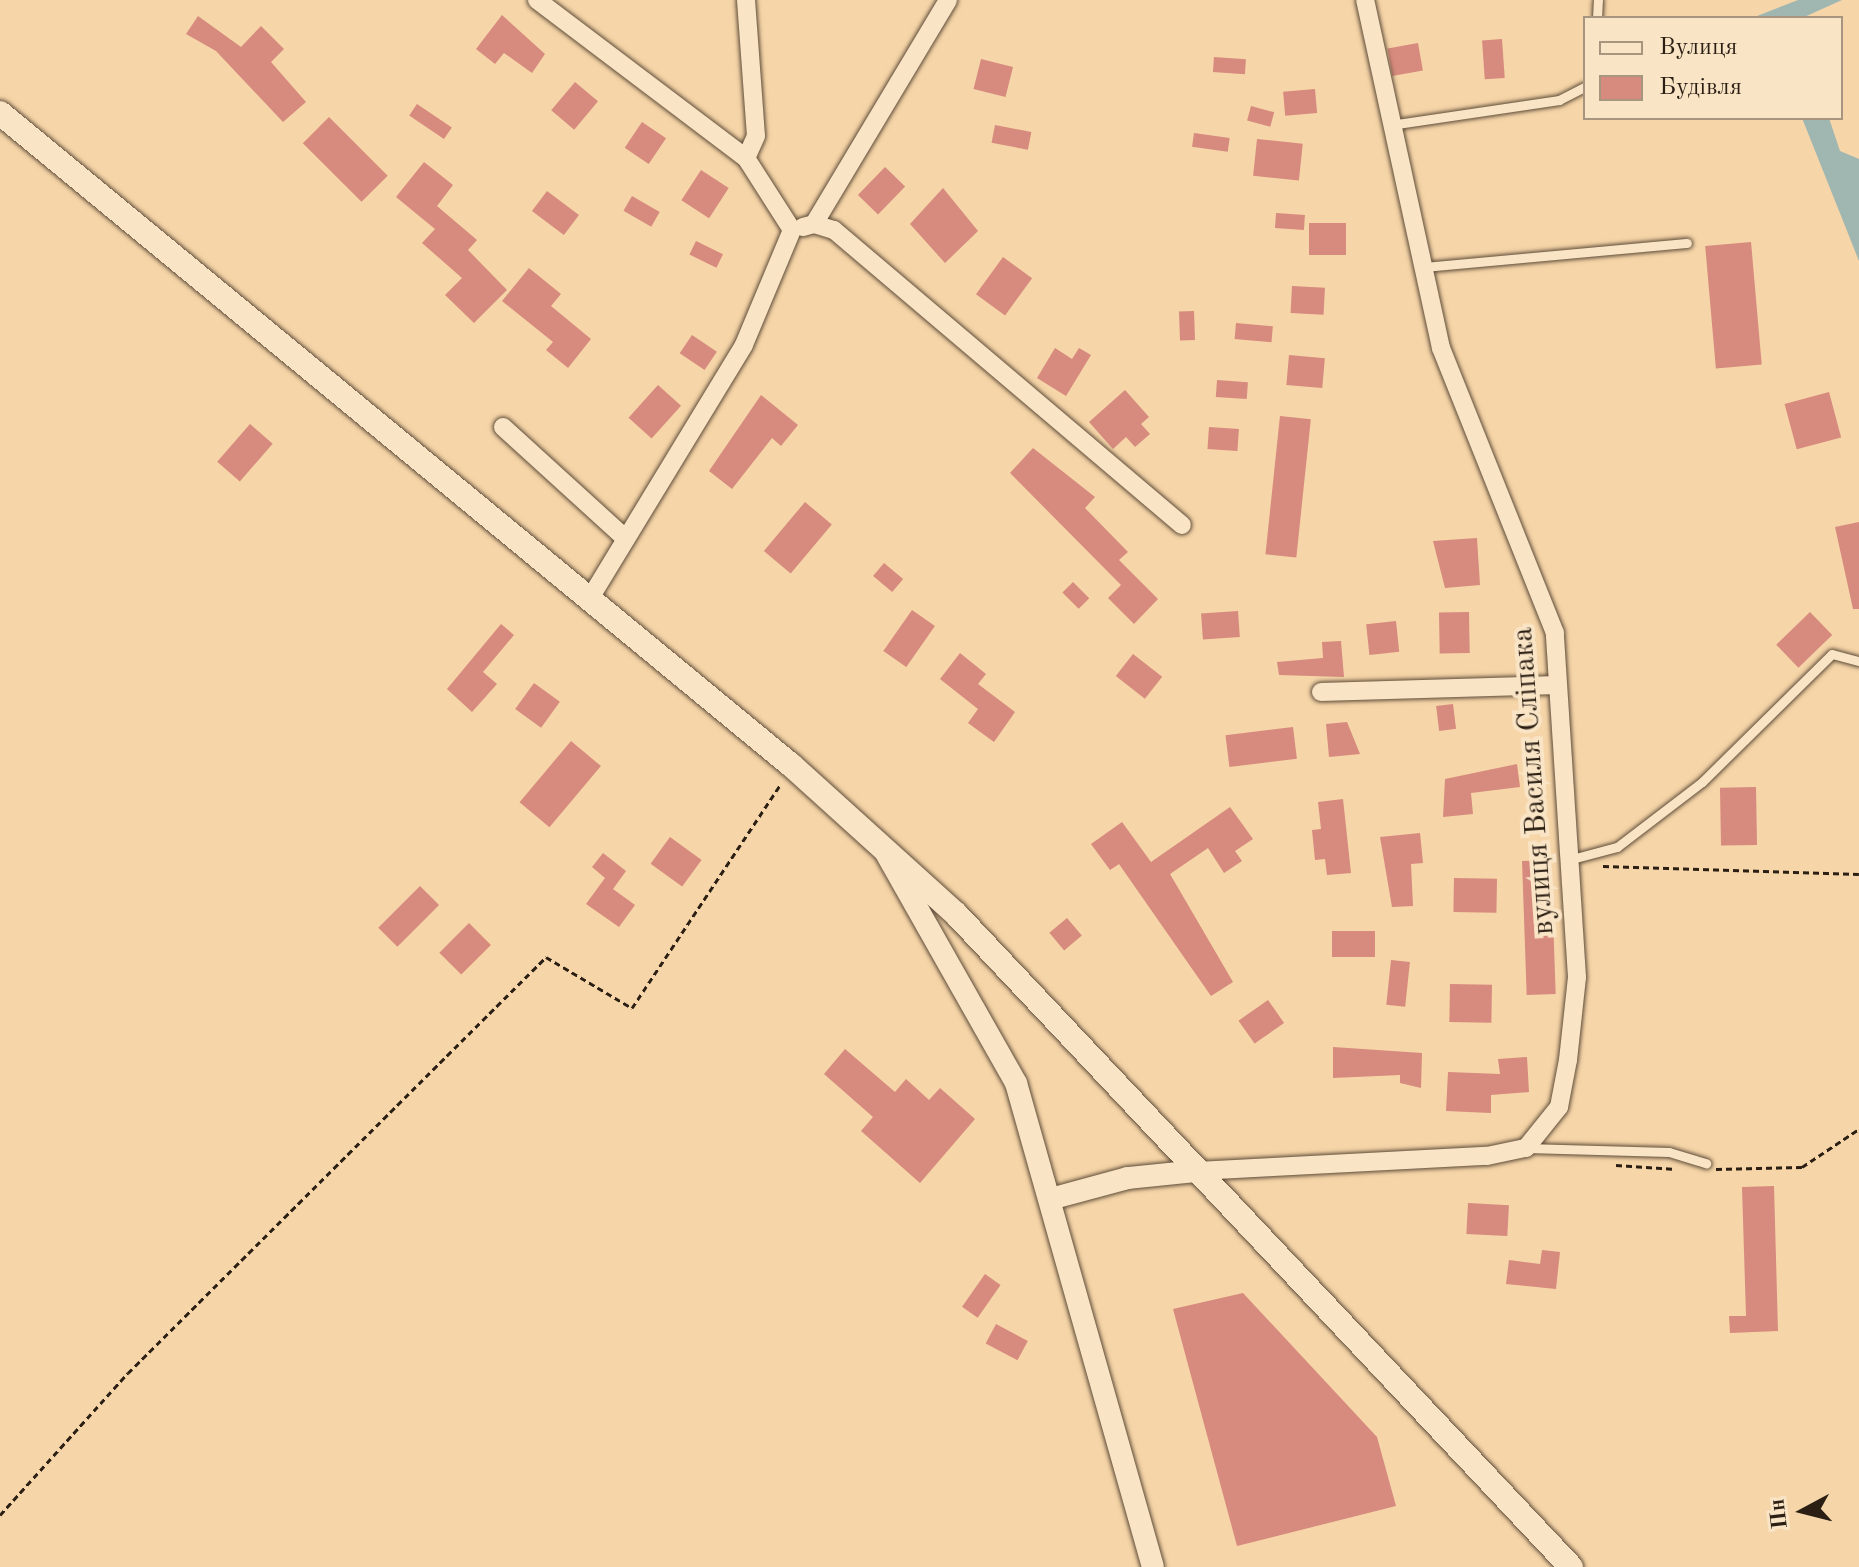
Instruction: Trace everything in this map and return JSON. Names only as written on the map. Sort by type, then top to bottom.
[{"type":"main road","points":[[0,113],[791,765],[956,914],[1571,1567]]},
{"type":"street","points":[[537,0],[746,158],[792,230]]},
{"type":"street","points":[[746,0],[756,136],[746,158]]},
{"type":"street","points":[[814,224],[948,0]]},
{"type":"street","name":"вулиця Василя Сліпака","points":[[1365,0],[1397,124],[1441,348],[1543,588],[1558,685],[1577,977],[1568,1060],[1559,1107],[1526,1148]]},
{"type":"street","points":[[792,230],[814,224],[834,230],[1182,525]]},
{"type":"street","points":[[590,598],[744,345],[792,230]]},
{"type":"street","points":[[503,427],[626,539]]},
{"type":"street","points":[[1321,692],[1558,685]]},
{"type":"street","points":[[883,847],[1016,1083],[1054,1198],[1104,1414],[1153,1567]]},
{"type":"street","points":[[1054,1198],[1128,1178],[1526,1148]]},
{"type":"lane","points":[[1397,124],[1559,100],[1583,88]]},
{"type":"lane","points":[[1423,267],[1687,243]]},
{"type":"lane","points":[[1568,860],[1617,847],[1702,782],[1832,654],[1859,661]]},
{"type":"lane","points":[[1526,1148],[1669,1152],[1706,1163]]},
{"type":"path","points":[[0,1515],[128,1373],[546,957],[632,1008],[732,865],[791,765]]},
{"type":"path","points":[[1568,860],[1859,874]]},
{"type":"water","points":[[1798,0],[1842,0],[1806,16],[1757,16]]},
{"type":"water","points":[[1803,120],[1830,120],[1840,151],[1859,159],[1859,261]]},
{"type":"building","points":[[502,15],[545,54],[532,73],[504,53],[495,64],[476,49]]},
{"type":"building","points":[[198,16],[241,47],[261,26],[284,49],[271,62],[306,102],[283,122],[216,51],[186,34]]},
{"type":"building","points":[[1502,39],[1505,78],[1485,79],[1482,40]]},
{"type":"building","points":[[1418,43],[1423,71],[1392,76],[1387,48]]},
{"type":"building","points":[[1214,57],[1246,59],[1245,74],[1213,72]]},
{"type":"building","points":[[981,59],[1013,67],[1006,97],[974,89]]},
{"type":"building","points":[[575,82],[598,101],[574,130],[551,110]]},
{"type":"building","points":[[1315,89],[1317,113],[1285,116],[1283,92]]},
{"type":"building","points":[[417,104],[452,127],[444,139],[409,116]]},
{"type":"building","points":[[1251,106],[1274,112],[1270,127],[1247,120]]},
{"type":"building","points":[[329,117],[388,176],[362,202],[303,143]]},
{"type":"building","points":[[642,122],[666,138],[649,164],[625,148]]},
{"type":"building","points":[[995,125],[1031,132],[1028,150],[992,143]]},
{"type":"building","points":[[1194,133],[1230,138],[1228,152],[1192,147]]},
{"type":"building","points":[[1257,139],[1303,144],[1299,181],[1253,176]]},
{"type":"building","points":[[424,162],[453,185],[437,206],[477,240],[468,250],[507,290],[474,323],[445,295],[462,278],[422,243],[435,229],[396,197]]},
{"type":"building","points":[[885,167],[905,186],[878,215],[858,195]]},
{"type":"building","points":[[701,170],[729,188],[709,218],[681,200]]},
{"type":"building","points":[[943,188],[978,231],[945,263],[910,224]]},
{"type":"building","points":[[547,191],[579,215],[564,235],[532,211]]},
{"type":"building","points":[[632,196],[660,212],[651,227],[624,211]]},
{"type":"building","points":[[1276,213],[1305,215],[1304,230],[1275,228]]},
{"type":"building","points":[[1309,223],[1346,223],[1346,255],[1309,255]]},
{"type":"building","points":[[696,241],[723,254],[716,268],[689,254]]},
{"type":"building","points":[[1751,242],[1762,365],[1716,369],[1705,246]]},
{"type":"building","points":[[1003,257],[1032,278],[1005,315],[976,294]]},
{"type":"building","points":[[529,268],[561,294],[551,306],[591,339],[568,368],[546,350],[553,342],[502,301]]},
{"type":"building","points":[[1292,286],[1325,288],[1324,315],[1291,313]]},
{"type":"building","points":[[1194,311],[1195,340],[1180,341],[1179,312]]},
{"type":"building","points":[[1236,323],[1273,326],[1271,342],[1235,339]]},
{"type":"building","points":[[692,335],[717,352],[705,370],[680,353]]},
{"type":"building","points":[[1055,348],[1072,359],[1079,348],[1091,355],[1066,396],[1037,378]]},
{"type":"building","points":[[1289,355],[1325,358],[1322,388],[1286,385]]},
{"type":"building","points":[[1217,380],[1248,382],[1247,399],[1216,397]]},
{"type":"building","points":[[658,385],[681,406],[652,438],[629,418]]},
{"type":"building","points":[[1125,390],[1149,417],[1141,424],[1150,434],[1135,447],[1126,437],[1113,449],[1089,422]]},
{"type":"building","points":[[1829,392],[1841,437],[1797,449],[1785,404]]},
{"type":"building","points":[[761,395],[798,425],[781,446],[772,438],[732,489],[709,471]]},
{"type":"building","points":[[1280,416],[1311,419],[1296,557],[1265,554]]},
{"type":"building","points":[[250,424],[273,444],[240,481],[217,462]]},
{"type":"building","points":[[1209,427],[1239,429],[1237,451],[1207,449]]},
{"type":"building","points":[[1033,448],[1095,497],[1085,508],[1128,552],[1119,560],[1158,599],[1134,624],[1108,598],[1121,585],[1010,473]]},
{"type":"building","points":[[805,502],[832,524],[791,574],[764,551]]},
{"type":"building","points":[[1859,522],[1859,609],[1853,609],[1835,527]]},
{"type":"building","points":[[1477,538],[1480,585],[1445,588],[1433,541]]},
{"type":"building","points":[[884,563],[903,579],[892,592],[873,576]]},
{"type":"building","points":[[1073,582],[1089,598],[1079,609],[1062,593]]},
{"type":"building","points":[[912,610],[935,626],[906,667],[883,651]]},
{"type":"building","points":[[1238,611],[1240,637],[1203,640],[1201,614]]},
{"type":"building","points":[[1469,612],[1470,653],[1440,654],[1439,613]]},
{"type":"building","points":[[1810,612],[1832,635],[1798,668],[1776,645]]},
{"type":"building","points":[[1396,621],[1399,652],[1369,655],[1366,624]]},
{"type":"building","points":[[501,624],[514,635],[483,672],[497,684],[472,712],[447,689]]},
{"type":"building","points":[[1341,641],[1344,677],[1279,675],[1277,662],[1323,658],[1322,642]]},
{"type":"building","points":[[960,653],[986,674],[978,684],[1015,712],[994,742],[968,723],[978,709],[940,679]]},
{"type":"building","points":[[1133,654],[1162,677],[1145,699],[1116,676]]},
{"type":"building","points":[[534,683],[560,702],[541,728],[515,709]]},
{"type":"building","points":[[1453,704],[1456,729],[1439,731],[1436,706]]},
{"type":"building","points":[[1347,722],[1360,754],[1329,757],[1326,724]]},
{"type":"building","points":[[1293,727],[1297,759],[1229,767],[1226,735]]},
{"type":"building","points":[[571,741],[601,766],[549,827],[520,802]]},
{"type":"building","points":[[1517,764],[1520,787],[1471,793],[1473,814],[1443,817],[1445,779]]},
{"type":"building","points":[[1756,787],[1757,845],[1721,846],[1720,788]]},
{"type":"building","points":[[1343,799],[1351,873],[1327,875],[1325,859],[1315,860],[1312,830],[1321,829],[1318,802]]},
{"type":"building","points":[[1230,807],[1253,839],[1235,851],[1242,861],[1224,873],[1208,848],[1170,874],[1233,982],[1211,996],[1119,864],[1110,870],[1091,844],[1122,822],[1151,862]]},
{"type":"building","points":[[1420,833],[1423,863],[1411,864],[1413,906],[1392,907],[1380,837]]},
{"type":"building","points":[[670,837],[702,860],[682,887],[651,864]]},
{"type":"building","points":[[603,853],[626,871],[613,889],[635,905],[619,927],[586,904],[605,878],[592,867]]},
{"type":"building","points":[[1551,860],[1556,994],[1527,995],[1522,861]]},
{"type":"building","points":[[1454,878],[1497,879],[1496,913],[1453,912]]},
{"type":"building","points":[[420,886],[439,905],[397,947],[378,928]]},
{"type":"building","points":[[1067,918],[1082,936],[1064,950],[1049,933]]},
{"type":"building","points":[[469,923],[491,945],[461,975],[439,953]]},
{"type":"building","points":[[1332,931],[1375,931],[1375,957],[1332,957]]},
{"type":"building","points":[[1391,960],[1410,962],[1405,1007],[1386,1005]]},
{"type":"building","points":[[1450,984],[1492,985],[1491,1023],[1449,1022]]},
{"type":"building","points":[[1268,1000],[1284,1023],[1255,1044],[1239,1021]]},
{"type":"building","points":[[1333,1047],[1422,1053],[1421,1088],[1400,1083],[1400,1075],[1333,1078]]},
{"type":"building","points":[[845,1049],[895,1092],[906,1079],[929,1100],[940,1088],[975,1119],[920,1183],[861,1131],[873,1117],[824,1074]]},
{"type":"building","points":[[1527,1057],[1529,1092],[1491,1095],[1491,1113],[1446,1111],[1448,1072],[1500,1074],[1498,1059]]},
{"type":"building","points":[[1774,1186],[1778,1331],[1730,1333],[1729,1316],[1746,1316],[1742,1187]]},
{"type":"building","points":[[1468,1203],[1509,1205],[1507,1236],[1466,1234]]},
{"type":"building","points":[[1542,1250],[1560,1252],[1556,1289],[1506,1284],[1509,1260],[1540,1264]]},
{"type":"building","points":[[985,1274],[1001,1285],[978,1318],[962,1307]]},
{"type":"building","points":[[1243,1293],[1377,1437],[1396,1506],[1237,1546],[1173,1309]]},
{"type":"building","points":[[996,1324],[1028,1341],[1017,1360],[986,1343]]}]
